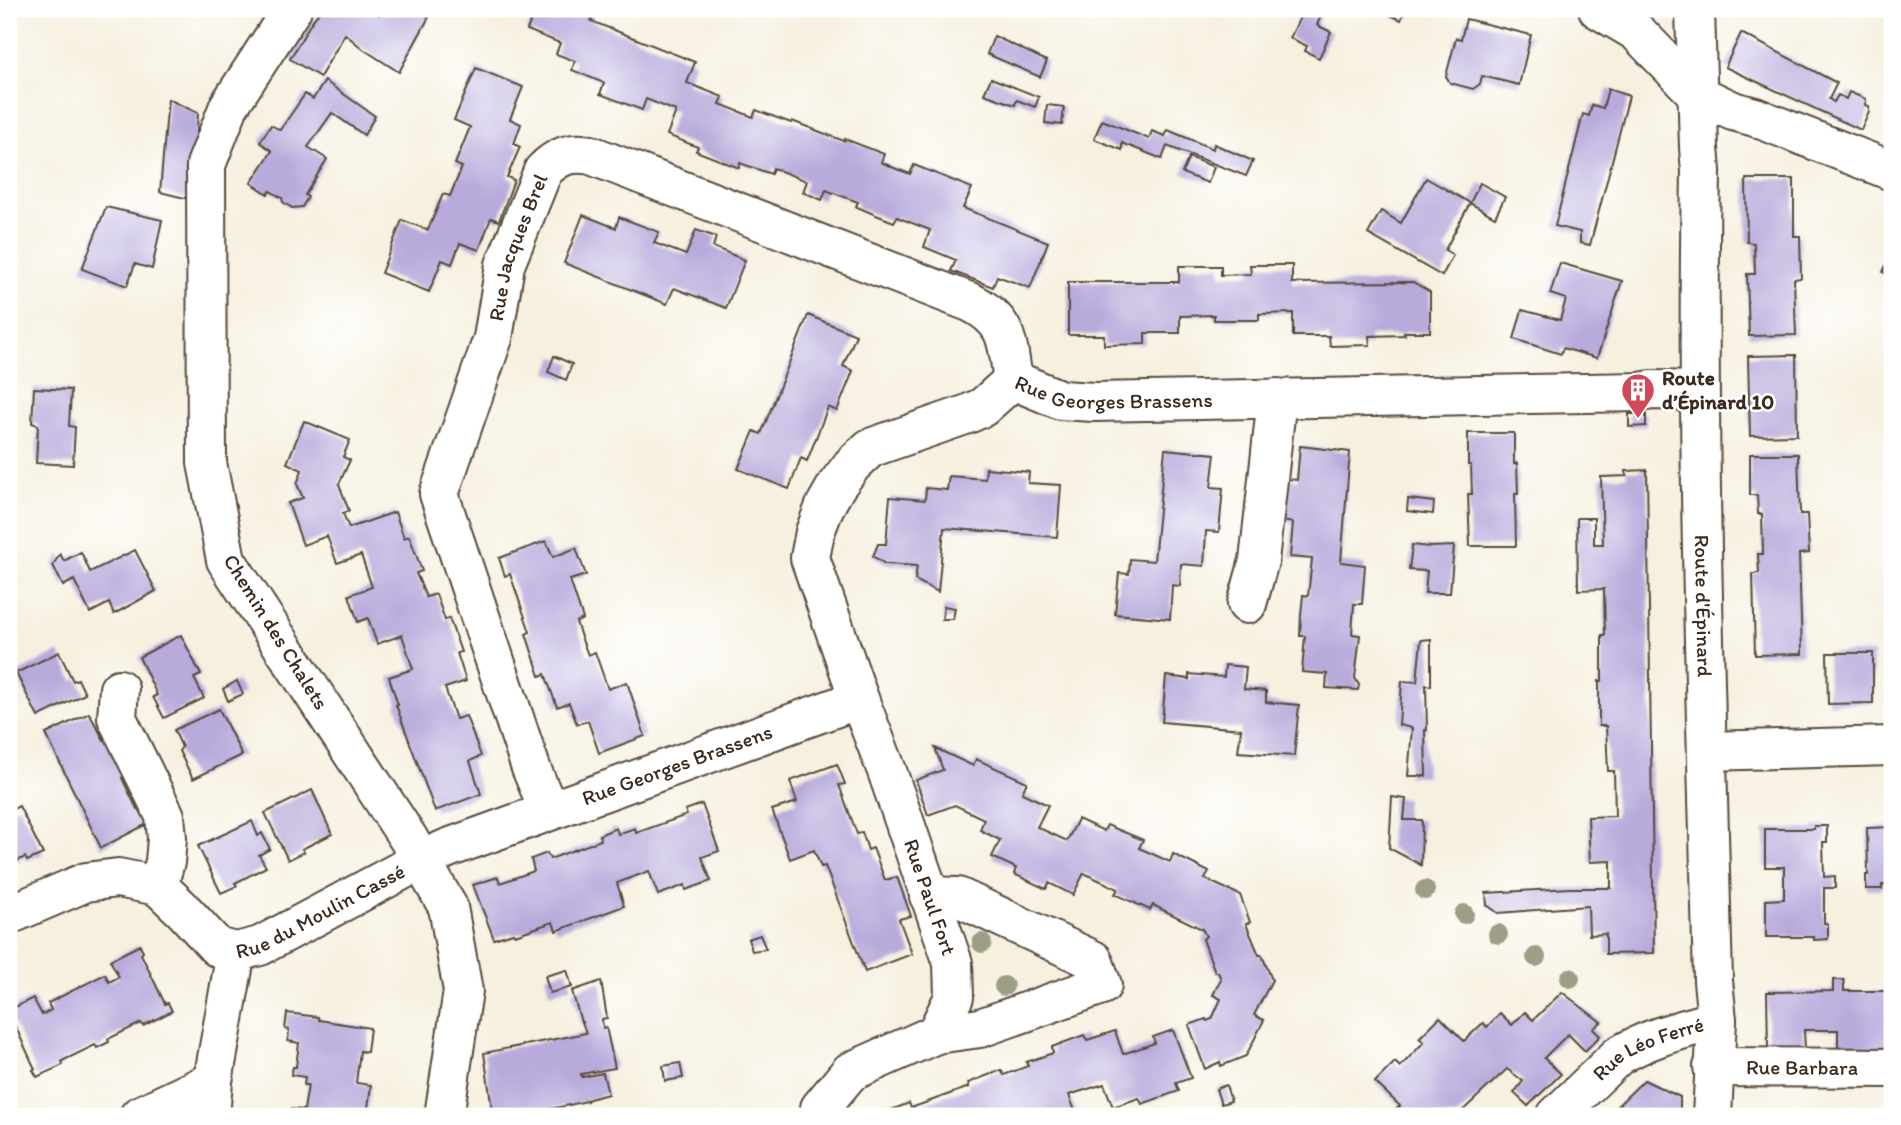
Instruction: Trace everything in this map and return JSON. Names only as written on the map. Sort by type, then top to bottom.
[{"type":"street","name":"Chemin des Chalets","points":[[292,9],[229,106],[206,165],[207,463],[226,560],[421,860],[448,907],[463,991],[444,1116]]},
{"type":"street","points":[[1598,9],[1637,32],[1698,94],[1733,111],[1755,117],[1892,171]]},
{"type":"street","name":"Route d'Épinard","points":[[1695,9],[1701,171],[1699,391],[1713,981],[1717,1020],[1712,1116]]},
{"type":"street","name":"Rue Jacques Brel","points":[[549,811],[531,768],[439,494],[493,338],[505,265],[543,171],[552,161],[577,152],[591,155],[972,303],[996,319],[1003,330],[1013,380]]},
{"type":"street","name":"Rue Georges Brassens","points":[[421,860],[859,699],[810,558],[815,532],[825,506],[852,465],[870,448],[983,407],[1013,380],[1061,400],[1074,401],[1699,391]]},
{"type":"street","points":[[1247,604],[1259,561],[1277,398]]},
{"type":"street","points":[[9,915],[86,881],[118,878],[158,886],[165,862],[165,816],[117,718],[119,689]]},
{"type":"street","name":"Rue Paul Fort","points":[[859,699],[887,771],[953,963],[954,997],[936,1034]]},
{"type":"street","points":[[1707,751],[1892,746]]},
{"type":"street","name":"Rue du Moulin Cassé","points":[[158,886],[217,947],[236,952],[260,946],[421,860]]},
{"type":"street","points":[[820,1116],[820,1108],[850,1072],[936,1034],[980,1028],[1102,985],[1093,960],[958,897],[929,896]]},
{"type":"street","points":[[139,1116],[211,1098],[236,952]]},
{"type":"street","name":"Rue Léo Ferré","points":[[1556,1116],[1618,1056],[1647,1041],[1717,1020]]},
{"type":"street","name":"Rue Barbara","points":[[1713,1067],[1892,1068]]},
{"type":"building","points":[[322,9],[372,9],[379,15],[385,9],[416,9],[429,17],[399,72],[345,34],[320,77],[290,59]]},
{"type":"building","points":[[535,9],[596,9],[591,21],[695,62],[687,83],[723,97],[720,104],[753,117],[756,110],[791,123],[792,121],[884,154],[881,162],[910,174],[914,165],[972,188],[963,208],[1048,242],[1030,288],[997,276],[993,287],[951,271],[956,260],[924,247],[930,230],[897,217],[894,222],[857,207],[858,202],[826,190],[822,200],[803,192],[807,181],[773,168],[771,174],[740,163],[739,168],[696,151],[698,147],[667,135],[676,111],[646,99],[642,110],[600,94],[604,83],[572,70],[575,61],[556,54],[560,43],[527,30]]},
{"type":"building","points":[[1304,9],[1321,16],[1317,25],[1331,32],[1319,58],[1305,51],[1307,46],[1290,38]]},
{"type":"building","points":[[1377,9],[1406,9],[1401,20]]},
{"type":"building","points":[[1466,19],[1531,35],[1519,85],[1482,76],[1480,84],[1473,89],[1450,83],[1446,76],[1456,38],[1461,39]]},
{"type":"building","points":[[1741,33],[1837,83],[1829,99],[1834,102],[1838,95],[1846,99],[1849,92],[1866,99],[1865,105],[1869,106],[1869,112],[1861,130],[1725,67]]},
{"type":"building","points":[[994,36],[1047,61],[1040,77],[987,54]]},
{"type":"building","points":[[476,68],[523,87],[510,119],[521,124],[514,144],[520,147],[507,177],[514,180],[499,221],[491,218],[479,250],[460,243],[452,264],[442,260],[429,292],[381,273],[402,220],[428,230],[443,194],[450,196],[462,167],[455,164],[470,127],[454,120]]},
{"type":"building","points":[[991,78],[1039,97],[1035,107],[1017,100],[1015,105],[984,94]]},
{"type":"building","points":[[325,81],[375,116],[364,135],[332,113],[308,147],[327,159],[305,195],[308,197],[302,207],[292,208],[283,202],[282,198],[270,191],[268,194],[251,183],[272,151],[260,142],[271,125],[280,130],[305,94],[313,99]]},
{"type":"building","points":[[1608,89],[1629,96],[1590,245],[1580,243],[1580,232],[1555,226],[1583,114],[1589,116],[1592,105],[1603,108]]},
{"type":"building","points":[[168,99],[198,113],[193,200],[160,192]]},
{"type":"building","points":[[1047,105],[1064,107],[1062,125],[1045,123]]},
{"type":"building","points":[[1102,120],[1149,139],[1152,131],[1165,136],[1168,130],[1213,149],[1214,144],[1253,161],[1246,176],[1167,146],[1162,159],[1122,143],[1122,150],[1094,139]]},
{"type":"building","points":[[1189,157],[1214,167],[1208,183],[1182,173]]},
{"type":"building","points":[[1426,178],[1470,203],[1445,250],[1453,255],[1442,276],[1368,234],[1381,211],[1401,223]]},
{"type":"building","points":[[1746,179],[1794,179],[1794,236],[1800,236],[1801,278],[1794,279],[1796,335],[1749,336],[1747,274],[1755,274],[1754,243],[1747,242]]},
{"type":"building","points":[[1480,183],[1505,197],[1495,217],[1470,203]]},
{"type":"building","points":[[106,207],[162,220],[152,269],[135,264],[127,286],[82,269]]},
{"type":"building","points":[[583,215],[616,228],[619,217],[659,232],[654,243],[686,255],[696,230],[716,237],[713,247],[745,260],[726,308],[674,288],[667,304],[564,263]]},
{"type":"building","points":[[1892,251],[1892,277],[1883,272]]},
{"type":"building","points":[[1560,263],[1622,281],[1597,358],[1563,348],[1561,354],[1514,339],[1522,310],[1560,320],[1566,299],[1550,294]]},
{"type":"building","points":[[1250,265],[1292,265],[1292,283],[1413,282],[1430,292],[1430,332],[1369,336],[1370,345],[1330,346],[1329,336],[1293,336],[1293,313],[1259,314],[1259,320],[1214,320],[1214,315],[1180,316],[1180,333],[1145,333],[1145,344],[1104,345],[1104,335],[1068,335],[1068,282],[1179,282],[1179,266],[1221,266],[1221,275],[1251,274]]},
{"type":"building","points":[[808,315],[856,335],[843,366],[853,371],[837,411],[828,407],[807,461],[801,458],[789,489],[738,469],[754,431],[761,434]]},
{"type":"building","points":[[1796,355],[1797,435],[1750,436],[1748,356]]},
{"type":"building","points":[[554,356],[572,364],[566,380],[548,372]]},
{"type":"building","points":[[34,388],[71,390],[69,426],[75,427],[73,465],[36,463],[38,425],[32,423]]},
{"type":"building","name":"Route d’Épinard 10","points":[[1629,414],[1646,414],[1646,426],[1629,427]]},
{"type":"building","points":[[304,421],[350,440],[343,457],[350,460],[339,484],[349,511],[343,513],[349,528],[395,512],[404,538],[409,536],[416,554],[422,571],[416,573],[426,597],[436,594],[445,620],[449,618],[461,652],[457,653],[466,681],[445,688],[456,719],[466,716],[481,756],[470,761],[481,794],[435,811],[396,705],[389,677],[413,669],[402,635],[377,644],[368,618],[358,622],[349,595],[372,587],[361,555],[337,563],[327,536],[303,545],[288,503],[303,498],[297,484],[302,470],[287,463]]},
{"type":"building","points":[[1468,433],[1514,433],[1518,494],[1515,494],[1516,546],[1470,546],[1468,494],[1472,494]]},
{"type":"building","points":[[1300,446],[1350,452],[1341,562],[1365,565],[1362,604],[1354,604],[1352,634],[1360,635],[1355,678],[1359,685],[1358,690],[1326,688],[1327,674],[1302,672],[1305,636],[1300,636],[1301,615],[1303,595],[1308,596],[1312,559],[1290,557],[1293,523],[1283,521],[1287,479],[1297,480]]},
{"type":"building","points":[[1165,449],[1215,454],[1211,487],[1223,488],[1219,532],[1206,531],[1204,566],[1181,564],[1180,586],[1172,585],[1170,619],[1115,614],[1119,573],[1129,574],[1130,559],[1154,561]]},
{"type":"building","points":[[1750,454],[1798,454],[1800,514],[1807,514],[1809,553],[1799,554],[1802,654],[1755,655],[1753,574],[1759,573],[1758,554],[1763,554],[1762,514],[1758,514],[1757,495],[1750,495]]},
{"type":"building","points":[[986,468],[1029,472],[1028,483],[1061,485],[1057,537],[944,528],[938,592],[915,580],[917,566],[885,564],[873,556],[878,544],[886,544],[890,497],[925,500],[926,488],[947,490],[949,476],[985,479]]},
{"type":"building","points":[[1647,470],[1654,953],[1606,954],[1606,934],[1589,935],[1588,906],[1498,913],[1487,905],[1486,893],[1611,888],[1611,861],[1590,862],[1588,817],[1615,816],[1614,771],[1608,771],[1606,726],[1599,726],[1602,635],[1605,635],[1604,589],[1578,590],[1577,518],[1594,518],[1594,544],[1603,544],[1601,477],[1627,476],[1626,471]]},
{"type":"building","points":[[1408,499],[1434,502],[1433,514],[1407,511]]},
{"type":"building","points":[[546,541],[553,557],[576,548],[586,575],[570,580],[583,619],[576,622],[581,637],[588,655],[595,652],[608,689],[627,682],[645,736],[599,753],[588,721],[577,724],[569,703],[557,707],[545,674],[540,676],[526,634],[530,632],[510,574],[505,576],[499,558]]},
{"type":"building","points":[[1412,545],[1454,546],[1450,593],[1425,593],[1427,571],[1409,570]]},
{"type":"building","points":[[135,550],[156,591],[114,614],[109,603],[90,613],[74,580],[63,586],[53,565],[60,554],[64,561],[81,552],[90,572]]},
{"type":"building","points":[[944,606],[955,608],[953,619],[942,619]]},
{"type":"building","points":[[181,635],[201,675],[194,678],[204,698],[164,718],[153,697],[157,695],[139,657]]},
{"type":"building","points":[[1431,639],[1431,686],[1426,685],[1426,776],[1408,776],[1412,728],[1399,725],[1402,681],[1417,682],[1421,640]]},
{"type":"building","points":[[59,652],[73,681],[78,679],[85,694],[38,717],[16,673]]},
{"type":"building","points":[[1827,653],[1873,653],[1873,703],[1828,704]]},
{"type":"building","points":[[1225,665],[1246,667],[1244,689],[1266,691],[1266,702],[1299,705],[1294,756],[1238,752],[1241,729],[1162,722],[1166,676],[1189,679],[1189,674],[1224,677]]},
{"type":"building","points":[[237,681],[243,694],[228,701],[223,689]]},
{"type":"building","points":[[219,709],[242,755],[193,779],[179,751],[182,747],[174,730]]},
{"type":"building","points":[[89,713],[104,740],[108,739],[126,776],[122,778],[137,809],[142,807],[149,823],[101,848],[46,734]]},
{"type":"building","points":[[935,748],[973,766],[976,759],[1027,782],[1022,793],[1048,805],[1037,827],[1067,841],[1078,819],[1104,831],[1107,825],[1143,840],[1139,848],[1170,862],[1173,854],[1209,872],[1205,879],[1240,895],[1250,922],[1246,924],[1272,980],[1254,1015],[1264,1020],[1246,1056],[1221,1066],[1220,1062],[1205,1069],[1189,1025],[1212,1019],[1221,999],[1213,995],[1221,979],[1218,972],[1215,972],[1202,929],[1153,905],[1150,910],[1115,894],[1118,889],[1084,873],[1073,895],[1049,883],[1046,889],[1014,874],[1016,868],[992,857],[1000,840],[980,830],[984,819],[955,805],[928,815],[916,780],[943,770]]},
{"type":"building","points":[[837,764],[845,784],[839,785],[857,834],[862,832],[868,850],[873,848],[885,880],[897,877],[911,916],[899,919],[912,954],[865,972],[825,866],[821,867],[814,850],[790,859],[772,810],[797,802],[790,781]]},
{"type":"building","points":[[312,790],[332,834],[302,849],[304,852],[288,860],[265,813]]},
{"type":"building","points":[[1392,797],[1406,799],[1404,820],[1422,820],[1421,865],[1389,848]]},
{"type":"building","points":[[702,804],[719,851],[702,857],[711,881],[686,890],[685,885],[658,895],[649,871],[617,883],[624,906],[556,931],[553,922],[494,939],[473,885],[498,877],[500,883],[534,871],[531,859],[547,853],[550,859],[601,840],[599,835],[616,828],[618,834],[635,828],[636,833],[687,815],[685,810]]},
{"type":"building","points":[[19,806],[43,854],[27,861],[25,857],[9,865],[9,811]]},
{"type":"building","points":[[252,821],[258,836],[262,833],[270,849],[259,855],[266,867],[221,893],[198,846]]},
{"type":"building","points":[[1814,826],[1827,826],[1827,842],[1823,842],[1824,877],[1835,876],[1835,888],[1824,888],[1824,923],[1828,924],[1828,939],[1766,937],[1766,900],[1784,899],[1784,867],[1765,867],[1765,829],[1814,829]]},
{"type":"building","points":[[1892,827],[1892,885],[1882,885],[1882,889],[1866,889],[1867,828]]},
{"type":"building","points":[[760,935],[766,949],[752,951],[748,939]]},
{"type":"building","points":[[140,945],[143,952],[141,954],[165,1004],[168,1003],[172,1011],[143,1026],[141,1023],[108,1039],[109,1042],[97,1048],[95,1045],[62,1061],[63,1065],[37,1077],[11,1017],[9,1019],[9,1010],[33,998],[42,1015],[51,1010],[48,1003],[105,974],[109,982],[119,977],[110,960]]},
{"type":"building","points":[[567,970],[572,987],[550,993],[545,976]]},
{"type":"building","points":[[1833,980],[1844,980],[1844,991],[1892,991],[1892,1048],[1838,1048],[1838,1030],[1804,1030],[1805,1049],[1768,1049],[1767,992],[1833,991]]},
{"type":"building","points":[[601,981],[607,1018],[602,1019],[603,1028],[606,1027],[615,1068],[581,1074],[582,1077],[603,1073],[608,1094],[520,1116],[493,1116],[484,1053],[586,1033],[572,991]]},
{"type":"building","points":[[1562,992],[1601,1022],[1593,1029],[1600,1036],[1585,1051],[1568,1034],[1544,1058],[1561,1074],[1528,1106],[1514,1093],[1523,1081],[1507,1069],[1457,1116],[1389,1116],[1400,1106],[1375,1082],[1395,1062],[1400,1067],[1424,1042],[1419,1038],[1440,1017],[1464,1041],[1483,1023],[1487,1027],[1500,1013],[1512,1025],[1525,1012],[1533,1020]]},
{"type":"building","points":[[287,1013],[370,1028],[367,1052],[360,1051],[356,1083],[371,1085],[367,1116],[291,1116],[291,1109],[304,1110],[308,1085],[304,1085],[305,1077],[291,1075],[293,1067],[296,1067],[299,1043],[288,1041],[289,1030],[285,1029]]},
{"type":"building","points":[[1173,1030],[1191,1078],[1176,1083],[1179,1091],[1142,1104],[1139,1098],[1113,1107],[1104,1084],[1069,1095],[1077,1116],[876,1116],[909,1103],[911,1108],[969,1087],[968,1083],[1001,1070],[1004,1075],[1028,1066],[1026,1062],[1053,1053],[1052,1047],[1084,1035],[1087,1040],[1115,1031],[1123,1054],[1155,1043],[1153,1037]]},
{"type":"building","points":[[680,1063],[683,1078],[665,1081],[663,1066]]},
{"type":"building","points":[[1644,1080],[1680,1097],[1680,1116],[1607,1116]]},
{"type":"building","points":[[1226,1085],[1231,1101],[1221,1104],[1216,1089]]},
{"type":"place","name":"Route d’Épinard 10","points":[[1638,420]]}]
